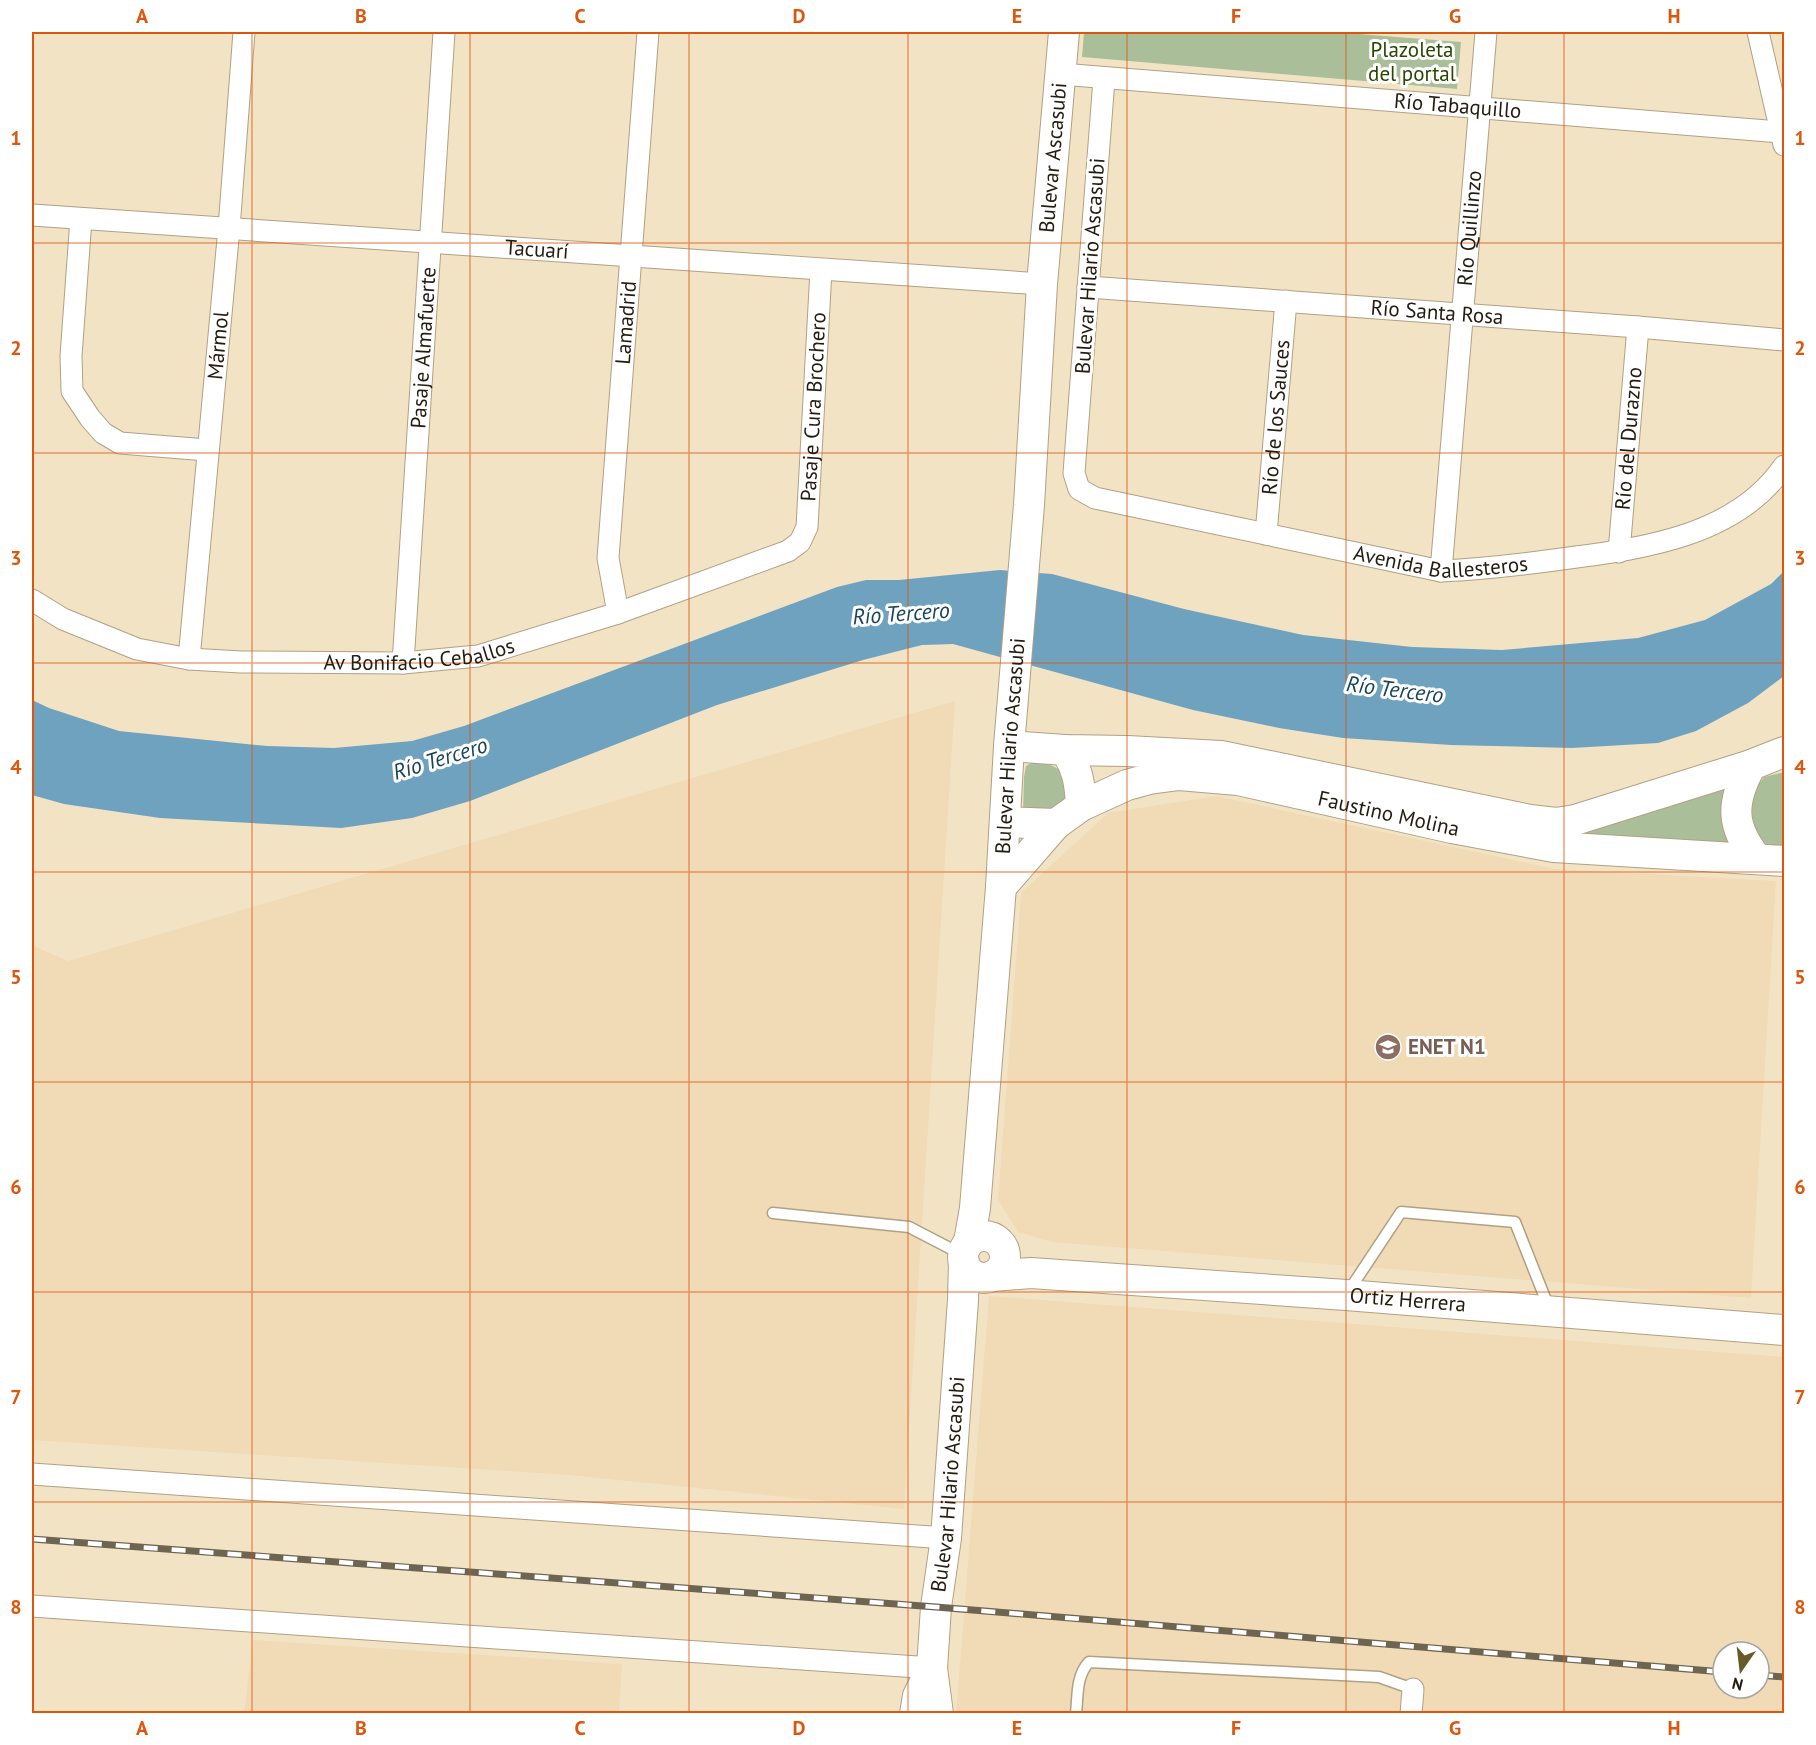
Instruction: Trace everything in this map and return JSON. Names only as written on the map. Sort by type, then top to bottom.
[{"type":"main road","name":"Bulevar Ascasubi","points":[[1042,284],[1064,32]]},
{"type":"main road","name":"Bulevar Hilario Ascasubi","points":[[938,1713],[932,1668],[936,1607],[978,1263],[975,1208],[1029,505],[1042,284]]},
{"type":"main road","name":"Faustino Molina","points":[[1009,746],[1221,756],[1530,820],[1556,823],[1599,813],[1785,752]]},
{"type":"main road","points":[[1065,750],[1078,776],[1081,806]]},
{"type":"main road","points":[[1751,765],[1741,783],[1736,800],[1736,818],[1743,839],[1771,860]]},
{"type":"main road","name":"Faustino Molina","points":[[1001,886],[1056,824],[1081,806],[1127,785],[1179,775],[1238,780],[1452,828],[1554,847],[1771,860]]},
{"type":"main road","points":[[1005,822],[1056,824]]},
{"type":"main road","name":"Ortiz Herrera","points":[[978,1263],[1031,1273],[1346,1295],[1785,1330]]},
{"type":"main road","name":"Bulevar Hilario Ascasubi","points":[[915,1713],[918,1696],[932,1668]]},
{"type":"street","name":"Mármol","points":[[189,659],[207,450],[230,228],[243,32]]},
{"type":"street","name":"Pasaje Almafuerte","points":[[403,663],[444,32]]},
{"type":"street","name":"Lamadrid","points":[[618,613],[608,558],[648,32]]},
{"type":"street","name":"Río Quillinzo","points":[[1441,571],[1486,32]]},
{"type":"street","points":[[1758,32],[1783,139]]},
{"type":"street","name":"Río Tabaquillo","points":[[1061,75],[1480,109],[1783,139]]},
{"type":"street","name":"Bulevar Hilario Ascasubi","points":[[1079,489],[1074,473],[1104,79]]},
{"type":"street","name":"Tacuarí","points":[[32,215],[1042,284]]},
{"type":"street","points":[[81,219],[71,356],[72,390],[96,426],[120,443],[207,450]]},
{"type":"street","name":"Pasaje Cura Brochero","points":[[800,542],[807,527],[821,270]]},
{"type":"street","name":"Río Santa Rosa","points":[[1088,287],[1638,327],[1785,340]]},
{"type":"street","name":"Río de los Sauces","points":[[1266,534],[1286,301]]},
{"type":"street","name":"Río del Durazno","points":[[1619,552],[1638,327]]},
{"type":"street","name":"Avenida Ballesteros","points":[[1079,489],[1095,498],[1441,571],[1490,569],[1619,552],[1664,542],[1702,530],[1752,502],[1785,466]]},
{"type":"street","name":"Av Bonifacio Ceballos","points":[[32,600],[63,619],[137,649],[189,659],[242,662],[403,663],[478,656],[618,613],[788,551],[800,542]]},
{"type":"street","points":[[32,1474],[946,1538]]},
{"type":"street","points":[[32,1606],[932,1668]]},
{"type":"street","points":[[1411,1713],[1413,1689]]},
{"type":"lane","points":[[1346,1295],[1401,1212],[1515,1222],[1550,1311]]},
{"type":"lane","points":[[772,1213],[909,1227],[978,1263]]},
{"type":"lane","points":[[1076,1713],[1080,1676],[1089,1662],[1379,1677],[1413,1689]]},
{"type":"shaded area","points":[[955,701],[904,1509],[568,1475],[32,1440],[32,945],[68,961]]},
{"type":"shaded area","name":"ENET N1","points":[[1216,796],[1555,869],[1776,881],[1751,1298],[1052,1242],[1018,1232],[998,1200],[1021,893],[1108,813]]},
{"type":"shaded area","points":[[989,1296],[1784,1357],[1784,1713],[956,1714]]},
{"type":"shaded area","points":[[253,1640],[622,1664],[619,1713],[244,1713]]},
{"type":"green space","name":"Plazoleta del portal","points":[[1084,32],[1333,32],[1461,42],[1457,89],[1082,57]]},
{"type":"green space","points":[[1035,761],[1052,766],[1061,772],[1063,777],[1068,800],[1056,814],[1023,813],[1026,766]]},
{"type":"green space","points":[[1784,772],[1784,850],[1767,847],[1754,834],[1746,812],[1753,791],[1764,777]]},
{"type":"green space","points":[[1730,787],[1732,848],[1574,837],[1575,830]]},
{"type":"water","name":"Río Tercero","points":[[1000,570],[1052,574],[1184,609],[1303,635],[1412,647],[1502,650],[1638,638],[1705,620],[1771,584],[1784,571],[1784,676],[1748,703],[1696,731],[1658,743],[1572,748],[1451,745],[1343,738],[1279,728],[1193,710],[953,644],[922,645],[863,660],[717,705],[470,801],[412,818],[341,828],[160,818],[64,804],[32,795],[32,700],[49,708],[119,731],[267,746],[334,748],[412,741],[464,726],[837,587],[866,580],[899,580]]},
{"type":"railway","points":[[32,1539],[936,1607],[1711,1671]]},
{"type":"railway","points":[[1771,1676],[1784,1677]]},
{"type":"place","name":"ENET N1","points":[[1388,1047]]}]
